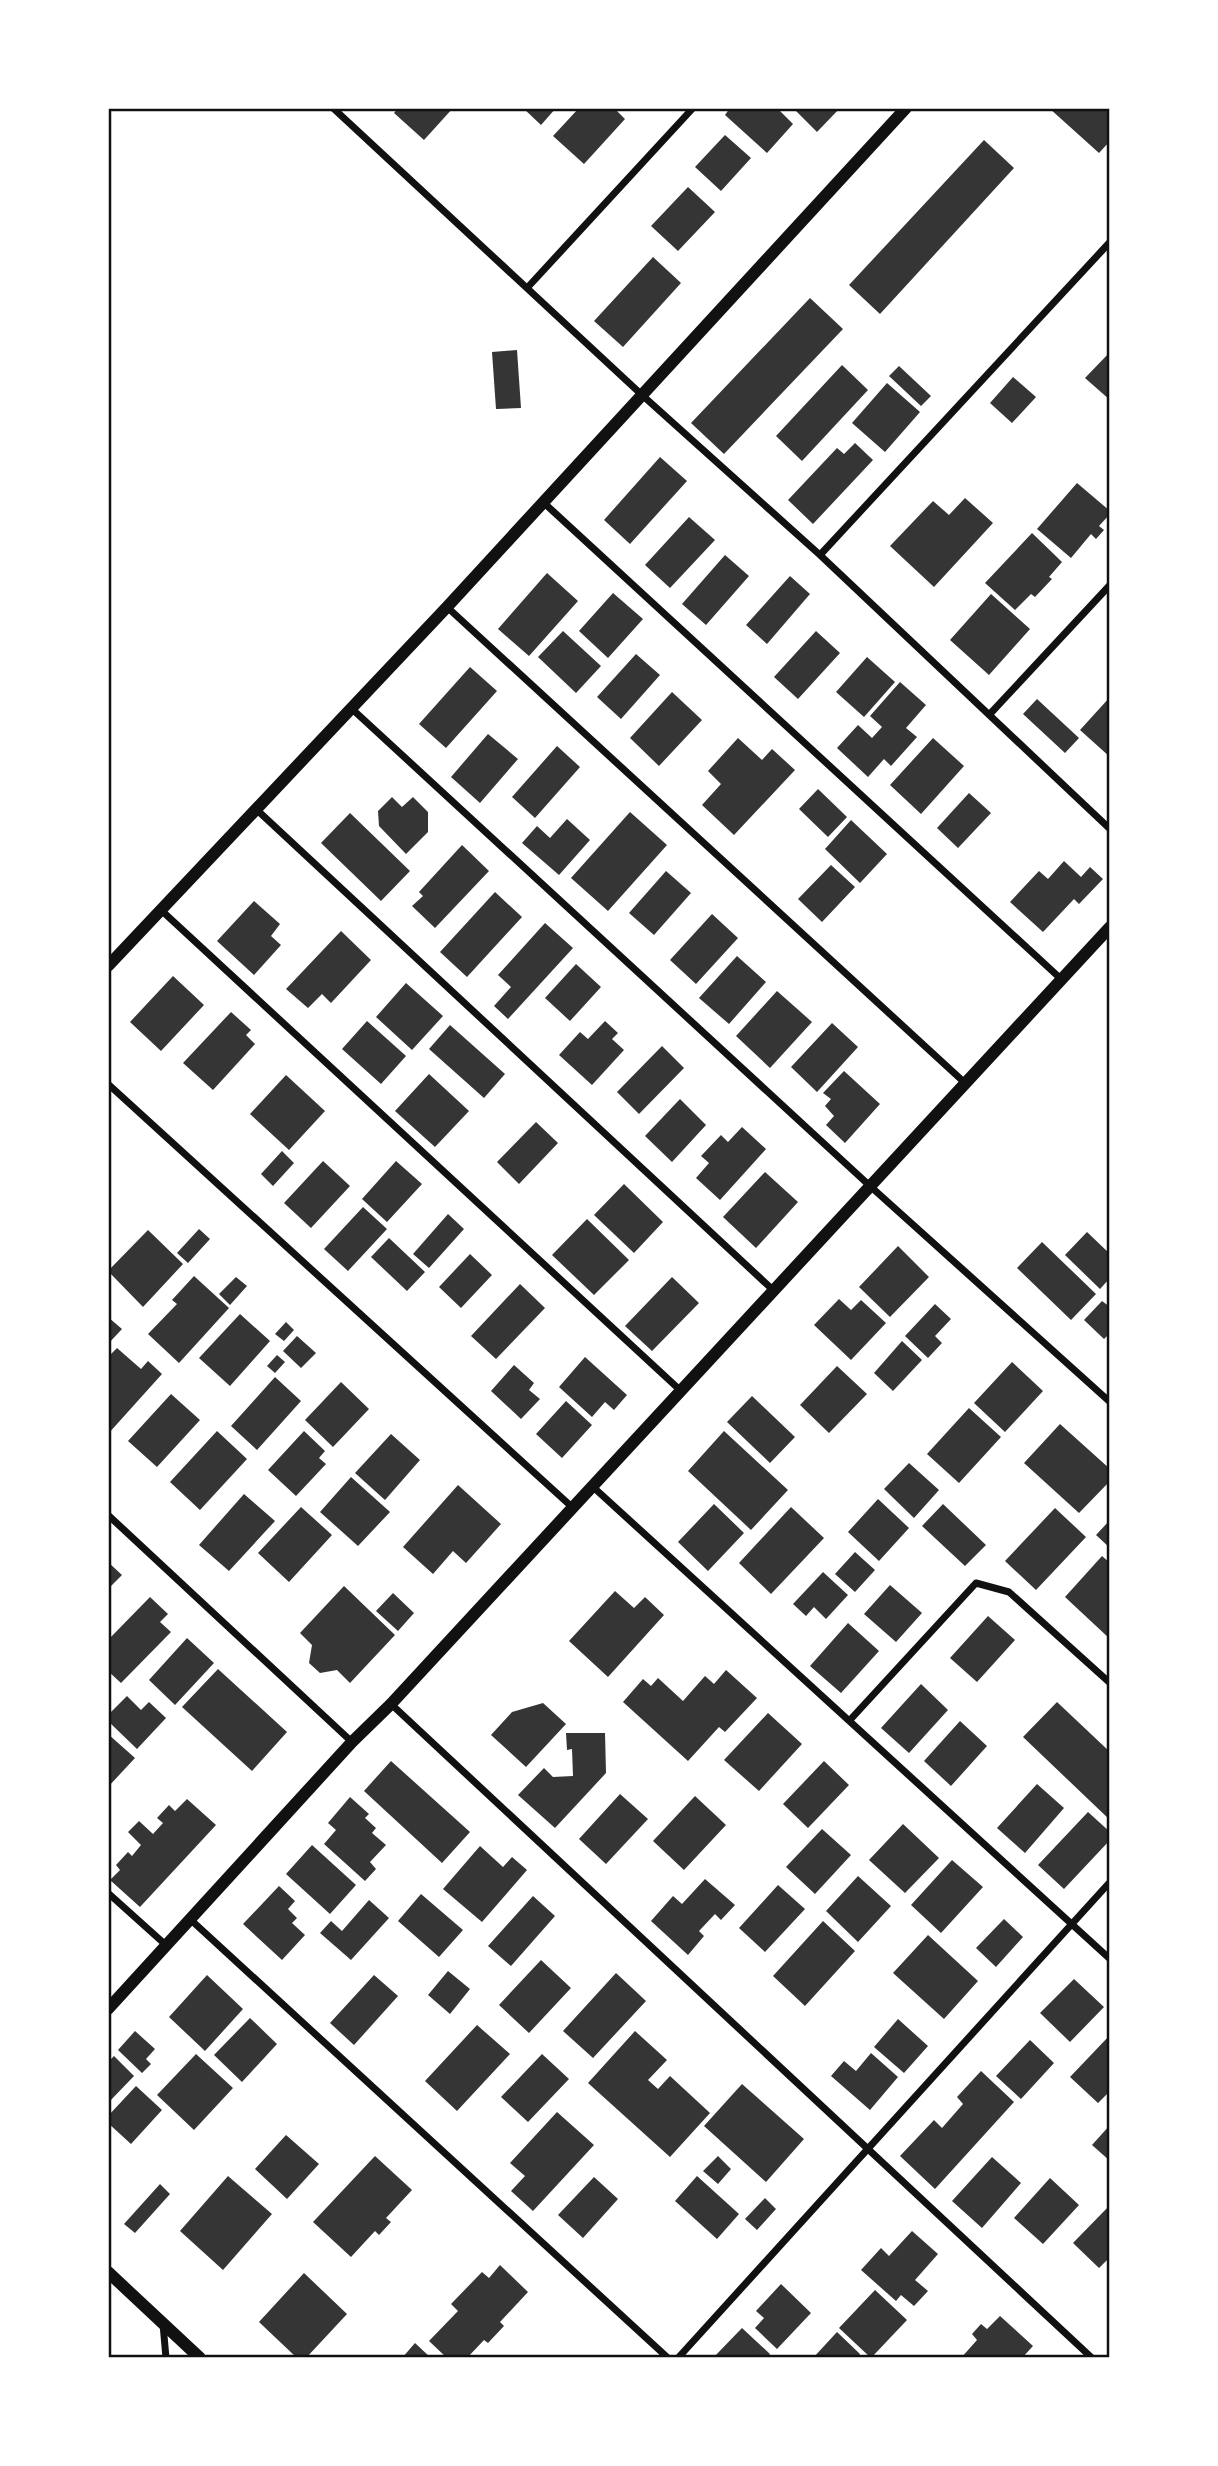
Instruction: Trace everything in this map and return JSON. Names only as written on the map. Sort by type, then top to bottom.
[{"type":"street","points":[[333,108],[642,395],[820,555],[1110,829]]},
{"type":"street","points":[[528,287],[693,108]]},
{"type":"street","points":[[108,966],[447,607],[906,108]]},
{"type":"street","points":[[820,555],[1110,242]]},
{"type":"street","points":[[543,502],[1061,979]]},
{"type":"street","points":[[989,715],[1110,585]]},
{"type":"street","points":[[447,607],[965,1083]]},
{"type":"street","points":[[351,708],[870,1186],[1110,1402]]},
{"type":"street","points":[[255,808],[773,1290]]},
{"type":"street","points":[[161,910],[681,1391]]},
{"type":"street","points":[[108,2009],[352,1742],[391,1704],[1110,927]]},
{"type":"street","points":[[108,1084],[572,1507]]},
{"type":"street","points":[[592,1486],[1110,1959]]},
{"type":"street","points":[[108,1515],[352,1742]]},
{"type":"street","points":[[850,1720],[976,1583],[1009,1592],[1110,1683]]},
{"type":"street","points":[[391,1704],[1092,2357]]},
{"type":"street","points":[[678,2357],[1110,1882]]},
{"type":"street","points":[[108,1893],[167,1946]]},
{"type":"street","points":[[191,1920],[668,2357]]},
{"type":"street","points":[[108,2272],[200,2357]]},
{"type":"street","points":[[163,2323],[166,2357]]},
{"type":"building","points":[[398,108],[453,108],[424,140],[394,113]]},
{"type":"building","points":[[523,108],[556,108],[541,125]]},
{"type":"building","points":[[579,108],[614,108],[625,119],[584,164],[553,136]]},
{"type":"building","points":[[730,108],[777,108],[793,124],[767,153],[725,115]]},
{"type":"building","points":[[793,108],[840,108],[817,132]]},
{"type":"building","points":[[1049,108],[1104,108],[1110,113],[1110,141],[1099,153]]},
{"type":"building","points":[[725,135],[751,158],[721,191],[695,167]]},
{"type":"building","points":[[984,140],[1014,168],[880,314],[849,285]]},
{"type":"building","points":[[688,187],[715,212],[678,251],[651,226]]},
{"type":"building","points":[[653,257],[681,283],[623,347],[594,321]]},
{"type":"building","points":[[810,298],[843,329],[724,454],[691,423]]},
{"type":"building","points":[[517,350],[521,408],[496,409],[492,352]]},
{"type":"building","points":[[1110,352],[1110,400],[1085,378]]},
{"type":"building","points":[[842,365],[868,390],[802,461],[776,436]]},
{"type":"building","points":[[899,366],[931,396],[921,406],[889,376]]},
{"type":"building","points":[[1013,377],[1036,397],[1012,423],[990,403]]},
{"type":"building","points":[[887,383],[920,412],[885,452],[852,423]]},
{"type":"building","points":[[855,443],[873,460],[813,524],[788,500],[837,448],[844,454]]},
{"type":"building","points":[[660,457],[687,481],[630,544],[604,520]]},
{"type":"building","points":[[1077,483],[1110,511],[1110,514],[1099,526],[1104,530],[1096,539],[1091,534],[1071,558],[1037,529]]},
{"type":"building","points":[[965,498],[993,523],[934,587],[890,546],[933,501],[949,515]]},
{"type":"building","points":[[689,517],[715,540],[670,588],[645,565]]},
{"type":"building","points":[[1032,533],[1062,562],[1049,577],[1052,579],[1035,597],[1031,594],[1015,610],[985,583]]},
{"type":"building","points":[[725,555],[749,576],[706,625],[682,604]]},
{"type":"building","points":[[547,573],[578,601],[529,656],[498,629]]},
{"type":"building","points":[[790,576],[810,594],[767,644],[746,625]]},
{"type":"building","points":[[613,593],[643,619],[608,658],[579,631]]},
{"type":"building","points":[[991,594],[1030,629],[989,675],[950,640]]},
{"type":"building","points":[[563,631],[601,666],[576,693],[538,657]]},
{"type":"building","points":[[816,631],[840,653],[798,699],[774,677]]},
{"type":"building","points":[[636,654],[660,675],[621,719],[597,697]]},
{"type":"building","points":[[867,657],[895,682],[864,717],[836,692]]},
{"type":"building","points":[[470,667],[497,691],[446,748],[419,724]]},
{"type":"building","points":[[900,682],[926,705],[906,728],[917,737],[891,766],[884,759],[868,777],[837,748],[858,725],[872,738],[882,727],[870,716]]},
{"type":"building","points":[[672,692],[702,720],[659,766],[630,738]]},
{"type":"building","points":[[1110,697],[1110,757],[1080,730]]},
{"type":"building","points":[[1037,699],[1079,738],[1065,753],[1023,714]]},
{"type":"building","points":[[488,734],[518,759],[480,803],[451,777]]},
{"type":"building","points":[[738,738],[762,760],[772,749],[795,770],[734,835],[702,805],[721,784],[708,771]]},
{"type":"building","points":[[933,738],[964,766],[921,814],[890,785]]},
{"type":"building","points":[[557,746],[580,767],[535,818],[512,797]]},
{"type":"building","points":[[818,789],[847,817],[828,837],[799,809]]},
{"type":"building","points":[[969,793],[991,813],[958,848],[937,828]]},
{"type":"building","points":[[392,797],[402,807],[413,797],[428,812],[428,832],[406,854],[379,826],[378,811]]},
{"type":"building","points":[[630,812],[667,845],[608,911],[571,878]]},
{"type":"building","points":[[350,813],[410,871],[381,901],[321,843]]},
{"type":"building","points":[[567,819],[590,840],[559,875],[522,843],[537,826],[550,838]]},
{"type":"building","points":[[851,820],[887,854],[860,883],[825,849]]},
{"type":"building","points":[[462,845],[489,871],[435,928],[412,906],[423,896],[419,892]]},
{"type":"building","points":[[1064,861],[1081,877],[1090,867],[1103,879],[1079,904],[1074,899],[1043,932],[1010,902],[1039,871],[1048,879]]},
{"type":"building","points":[[831,865],[855,887],[822,922],[798,899]]},
{"type":"building","points":[[666,871],[691,893],[654,935],[629,913]]},
{"type":"building","points":[[495,892],[522,917],[467,977],[440,952]]},
{"type":"building","points":[[254,901],[280,924],[271,936],[281,945],[254,975],[217,941]]},
{"type":"building","points":[[712,914],[738,938],[696,984],[670,960]]},
{"type":"building","points":[[545,923],[573,948],[508,1019],[494,1006],[511,987],[498,975]]},
{"type":"building","points":[[341,931],[371,960],[331,1003],[322,994],[308,1008],[286,989]]},
{"type":"building","points":[[737,956],[766,982],[729,1024],[699,998]]},
{"type":"building","points":[[576,964],[601,987],[570,1021],[545,998]]},
{"type":"building","points":[[173,976],[204,1005],[161,1051],[130,1022]]},
{"type":"building","points":[[406,983],[443,1016],[412,1050],[376,1017]]},
{"type":"building","points":[[777,991],[812,1022],[770,1068],[736,1036]]},
{"type":"building","points":[[231,1012],[251,1030],[246,1035],[255,1044],[213,1090],[183,1063]]},
{"type":"building","points":[[367,1021],[406,1056],[381,1084],[342,1049]]},
{"type":"building","points":[[605,1021],[618,1033],[612,1039],[624,1050],[592,1085],[559,1055],[580,1032],[588,1039]]},
{"type":"building","points":[[832,1023],[858,1047],[817,1092],[791,1067]]},
{"type":"building","points":[[450,1025],[505,1074],[484,1098],[429,1049]]},
{"type":"building","points":[[662,1046],[684,1068],[639,1114],[617,1092]]},
{"type":"building","points":[[844,1071],[880,1104],[845,1143],[826,1125],[834,1116],[825,1106],[831,1099],[823,1093]]},
{"type":"building","points":[[429,1074],[469,1111],[435,1147],[395,1111]]},
{"type":"building","points":[[286,1075],[325,1111],[289,1150],[250,1114]]},
{"type":"building","points":[[680,1099],[706,1125],[672,1162],[645,1136]]},
{"type":"building","points":[[536,1122],[558,1143],[519,1184],[497,1162]]},
{"type":"building","points":[[742,1127],[766,1149],[720,1200],[696,1178],[709,1163],[701,1156],[721,1135],[728,1142]]},
{"type":"building","points":[[282,1151],[294,1163],[273,1186],[261,1174]]},
{"type":"building","points":[[323,1161],[350,1186],[311,1228],[284,1203]]},
{"type":"building","points":[[396,1161],[422,1184],[387,1222],[362,1199]]},
{"type":"building","points":[[765,1172],[798,1202],[756,1248],[723,1217]]},
{"type":"building","points":[[624,1184],[663,1222],[634,1253],[594,1215]]},
{"type":"building","points":[[363,1207],[387,1229],[348,1271],[324,1249]]},
{"type":"building","points":[[448,1214],[464,1229],[429,1268],[413,1254]]},
{"type":"building","points":[[587,1219],[629,1260],[594,1295],[552,1255]]},
{"type":"building","points":[[199,1229],[210,1239],[188,1263],[177,1253]]},
{"type":"building","points":[[148,1230],[183,1264],[143,1307],[108,1271]]},
{"type":"building","points":[[1087,1232],[1110,1254],[1110,1278],[1100,1289],[1065,1255]]},
{"type":"building","points":[[389,1238],[425,1272],[407,1291],[371,1257]]},
{"type":"building","points":[[1042,1242],[1096,1294],[1071,1320],[1017,1268]]},
{"type":"building","points":[[898,1246],[929,1277],[890,1317],[859,1287]]},
{"type":"building","points":[[470,1254],[492,1275],[461,1308],[439,1287]]},
{"type":"building","points":[[194,1276],[229,1308],[179,1363],[148,1334],[177,1304],[172,1300]]},
{"type":"building","points":[[236,1277],[247,1286],[230,1305],[219,1294]]},
{"type":"building","points":[[672,1277],[699,1303],[652,1351],[625,1326]]},
{"type":"building","points":[[520,1284],[545,1308],[496,1359],[471,1336]]},
{"type":"building","points":[[839,1299],[851,1310],[861,1300],[886,1323],[851,1360],[814,1325]]},
{"type":"building","points":[[1102,1301],[1110,1307],[1110,1333],[1104,1339],[1084,1320]]},
{"type":"building","points":[[935,1304],[951,1319],[935,1336],[942,1343],[928,1358],[905,1336]]},
{"type":"building","points":[[240,1314],[270,1341],[230,1386],[199,1358]]},
{"type":"building","points":[[108,1317],[122,1329],[108,1344]]},
{"type":"building","points":[[286,1322],[294,1330],[284,1341],[275,1334]]},
{"type":"building","points":[[297,1336],[316,1353],[301,1368],[283,1351]]},
{"type":"building","points":[[902,1341],[922,1360],[893,1391],[874,1373]]},
{"type":"building","points":[[117,1348],[141,1369],[148,1361],[162,1374],[108,1434],[108,1357]]},
{"type":"building","points":[[277,1355],[285,1362],[275,1373],[267,1366]]},
{"type":"building","points":[[585,1357],[627,1395],[614,1410],[605,1402],[592,1417],[559,1387]]},
{"type":"building","points":[[1012,1362],[1043,1391],[1005,1432],[974,1403]]},
{"type":"building","points":[[514,1365],[534,1383],[529,1390],[540,1399],[521,1419],[491,1391]]},
{"type":"building","points":[[837,1366],[867,1394],[829,1433],[800,1405]]},
{"type":"building","points":[[275,1377],[301,1401],[257,1450],[231,1426]]},
{"type":"building","points":[[341,1382],[369,1409],[333,1447],[305,1420]]},
{"type":"building","points":[[171,1394],[200,1420],[157,1467],[128,1441]]},
{"type":"building","points":[[752,1396],[795,1437],[770,1463],[727,1422]]},
{"type":"building","points":[[566,1401],[592,1425],[562,1458],[536,1434]]},
{"type":"building","points":[[969,1408],[1001,1437],[959,1483],[927,1454]]},
{"type":"building","points":[[1060,1424],[1110,1469],[1110,1481],[1079,1513],[1024,1463]]},
{"type":"building","points":[[217,1431],[247,1459],[200,1510],[170,1482]]},
{"type":"building","points":[[304,1431],[325,1451],[319,1458],[326,1464],[296,1496],[268,1470]]},
{"type":"building","points":[[724,1431],[788,1490],[751,1530],[688,1471]]},
{"type":"building","points":[[391,1434],[420,1460],[385,1500],[355,1473]]},
{"type":"building","points":[[909,1463],[939,1490],[914,1518],[884,1489]]},
{"type":"building","points":[[351,1477],[390,1512],[358,1546],[320,1512]]},
{"type":"building","points":[[458,1485],[501,1524],[466,1563],[453,1551],[433,1574],[403,1547]]},
{"type":"building","points":[[244,1494],[275,1521],[229,1571],[199,1545]]},
{"type":"building","points":[[878,1499],[909,1528],[879,1561],[848,1532]]},
{"type":"building","points":[[714,1504],[744,1533],[708,1571],[678,1542]]},
{"type":"building","points":[[943,1504],[986,1545],[965,1566],[922,1526]]},
{"type":"building","points":[[301,1507],[332,1535],[289,1582],[258,1553]]},
{"type":"building","points":[[791,1507],[824,1538],[771,1594],[739,1563]]},
{"type":"building","points":[[1055,1508],[1086,1537],[1036,1590],[1005,1561]]},
{"type":"building","points":[[1110,1520],[1110,1548],[1096,1535]]},
{"type":"building","points":[[855,1552],[875,1570],[855,1592],[835,1574]]},
{"type":"building","points":[[1102,1556],[1110,1563],[1110,1639],[1065,1597]]},
{"type":"building","points":[[108,1562],[122,1575],[108,1589]]},
{"type":"building","points":[[823,1572],[848,1595],[826,1619],[814,1607],[806,1616],[793,1604]]},
{"type":"building","points":[[890,1585],[922,1613],[896,1642],[864,1614]]},
{"type":"building","points":[[344,1586],[395,1635],[350,1683],[337,1670],[320,1673],[309,1663],[312,1645],[300,1633]]},
{"type":"building","points":[[615,1591],[634,1608],[645,1597],[664,1615],[608,1677],[569,1641]]},
{"type":"building","points":[[393,1593],[414,1613],[398,1631],[376,1611]]},
{"type":"building","points":[[150,1597],[168,1614],[160,1622],[171,1632],[121,1683],[108,1671],[108,1640]]},
{"type":"building","points":[[988,1616],[1015,1640],[977,1682],[950,1658]]},
{"type":"building","points":[[848,1623],[879,1651],[841,1693],[810,1666]]},
{"type":"building","points":[[187,1638],[214,1663],[175,1705],[149,1680]]},
{"type":"building","points":[[218,1669],[287,1732],[252,1771],[182,1707]]},
{"type":"building","points":[[726,1670],[757,1698],[725,1732],[719,1727],[688,1761],[623,1702],[643,1679],[651,1686],[658,1678],[683,1701],[705,1676],[714,1684]]},
{"type":"building","points":[[921,1684],[948,1710],[909,1753],[881,1728]]},
{"type":"building","points":[[127,1696],[141,1710],[149,1702],[166,1718],[137,1749],[108,1721],[108,1715]]},
{"type":"building","points":[[1057,1702],[1110,1752],[1110,1820],[1023,1737]]},
{"type":"building","points":[[543,1703],[566,1724],[526,1767],[491,1735],[512,1712]]},
{"type":"building","points":[[768,1713],[802,1744],[759,1791],[724,1760]]},
{"type":"building","points":[[960,1721],[987,1746],[951,1786],[924,1761]]},
{"type":"building","points":[[566,1733],[605,1733],[606,1773],[555,1828],[518,1795],[544,1768],[553,1777],[573,1776],[572,1749],[567,1750]]},
{"type":"building","points":[[108,1734],[135,1758],[108,1787]]},
{"type":"building","points":[[391,1761],[470,1832],[442,1863],[364,1791]]},
{"type":"building","points":[[824,1761],[849,1785],[808,1828],[783,1804]]},
{"type":"building","points":[[1037,1784],[1064,1808],[1025,1853],[997,1828]]},
{"type":"building","points":[[620,1794],[648,1819],[606,1864],[579,1839]]},
{"type":"building","points":[[695,1796],[726,1825],[684,1870],[653,1841]]},
{"type":"building","points":[[350,1797],[369,1814],[365,1818],[376,1828],[372,1833],[386,1845],[370,1862],[376,1869],[365,1881],[324,1844],[336,1830],[328,1823]]},
{"type":"building","points":[[187,1799],[216,1825],[140,1907],[110,1880],[120,1870],[116,1865],[128,1852],[132,1856],[141,1845],[128,1832],[139,1821],[153,1834],[163,1823],[157,1818],[169,1805],[175,1811]]},
{"type":"building","points":[[1088,1812],[1110,1832],[1110,1840],[1064,1889],[1038,1865]]},
{"type":"building","points":[[903,1824],[939,1858],[905,1893],[869,1860]]},
{"type":"building","points":[[822,1829],[851,1855],[815,1894],[786,1867]]},
{"type":"building","points":[[312,1845],[356,1885],[330,1914],[286,1874]]},
{"type":"building","points":[[480,1846],[503,1867],[512,1857],[527,1870],[482,1922],[443,1889]]},
{"type":"building","points":[[952,1860],[983,1887],[941,1933],[911,1905]]},
{"type":"building","points":[[858,1876],[891,1906],[858,1942],[826,1911]]},
{"type":"building","points":[[705,1879],[735,1905],[721,1920],[715,1914],[699,1931],[704,1936],[688,1955],[651,1921],[673,1896],[682,1904]]},
{"type":"building","points":[[778,1885],[805,1909],[765,1952],[739,1928]]},
{"type":"building","points":[[279,1886],[295,1901],[288,1909],[297,1918],[292,1923],[305,1935],[282,1960],[243,1924]]},
{"type":"building","points":[[421,1894],[463,1930],[439,1957],[398,1921]]},
{"type":"building","points":[[533,1896],[555,1916],[511,1966],[488,1946]]},
{"type":"building","points":[[369,1900],[389,1918],[351,1960],[320,1933],[331,1921],[342,1931]]},
{"type":"building","points":[[1004,1919],[1023,1937],[996,1967],[976,1948]]},
{"type":"building","points":[[823,1921],[855,1951],[805,2006],[773,1976]]},
{"type":"building","points":[[928,1935],[978,1981],[944,2019],[893,1973]]},
{"type":"building","points":[[541,1960],[571,1988],[529,2033],[499,2005]]},
{"type":"building","points":[[448,1971],[470,1989],[450,2014],[428,1995]]},
{"type":"building","points":[[616,1973],[646,2001],[593,2058],[563,2031]]},
{"type":"building","points":[[207,1975],[243,2009],[205,2051],[169,2017]]},
{"type":"building","points":[[374,1975],[398,1996],[354,2045],[330,2023]]},
{"type":"building","points":[[1074,1979],[1104,2007],[1070,2042],[1040,2013]]},
{"type":"building","points":[[250,2018],[277,2044],[242,2082],[214,2055]]},
{"type":"building","points":[[898,2019],[928,2046],[904,2073],[874,2047]]},
{"type":"building","points":[[477,2025],[510,2054],[457,2111],[425,2081]]},
{"type":"building","points":[[135,2031],[155,2049],[146,2059],[151,2064],[142,2073],[118,2050]]},
{"type":"building","points":[[635,2031],[667,2060],[648,2080],[658,2089],[670,2076],[710,2113],[670,2157],[588,2083]]},
{"type":"building","points":[[1110,2035],[1110,2091],[1098,2103],[1070,2077]]},
{"type":"building","points":[[1030,2040],[1054,2063],[1021,2099],[996,2076]]},
{"type":"building","points":[[871,2053],[898,2077],[870,2110],[831,2076],[844,2061],[856,2071]]},
{"type":"building","points":[[196,2054],[233,2088],[194,2130],[157,2095]]},
{"type":"building","points":[[542,2054],[569,2079],[528,2122],[501,2097]]},
{"type":"building","points":[[114,2056],[134,2076],[108,2103],[108,2062]]},
{"type":"building","points":[[981,2071],[1014,2102],[935,2189],[900,2156],[934,2120],[942,2128],[963,2104],[957,2097]]},
{"type":"building","points":[[742,2084],[804,2139],[766,2182],[704,2126]]},
{"type":"building","points":[[136,2086],[162,2110],[131,2144],[108,2123],[108,2116]]},
{"type":"building","points":[[557,2112],[594,2145],[533,2211],[511,2191],[525,2176],[510,2163]]},
{"type":"building","points":[[1110,2125],[1110,2161],[1092,2145]]},
{"type":"building","points":[[286,2135],[319,2164],[287,2199],[255,2169]]},
{"type":"building","points":[[375,2156],[412,2190],[386,2218],[391,2222],[379,2235],[375,2231],[351,2257],[313,2222]]},
{"type":"building","points":[[718,2156],[731,2169],[718,2184],[703,2171]]},
{"type":"building","points":[[992,2157],[1021,2183],[982,2228],[952,2201]]},
{"type":"building","points":[[228,2176],[272,2214],[223,2270],[180,2231]]},
{"type":"building","points":[[697,2176],[739,2214],[717,2239],[675,2201]]},
{"type":"building","points":[[594,2177],[618,2199],[583,2238],[558,2215]]},
{"type":"building","points":[[1050,2178],[1079,2205],[1043,2244],[1014,2218]]},
{"type":"building","points":[[160,2184],[170,2194],[135,2233],[124,2224]]},
{"type":"building","points":[[765,2198],[776,2209],[757,2230],[745,2219]]},
{"type":"building","points":[[1110,2205],[1110,2257],[1099,2268],[1073,2243]]},
{"type":"building","points":[[912,2231],[938,2254],[915,2280],[928,2291],[914,2306],[901,2295],[896,2301],[861,2270],[881,2248],[889,2256]]},
{"type":"building","points":[[500,2265],[528,2292],[500,2322],[504,2326],[488,2343],[484,2340],[467,2358],[447,2358],[429,2341],[458,2311],[451,2304],[482,2272],[489,2278]]},
{"type":"building","points":[[304,2273],[347,2314],[306,2358],[297,2358],[259,2322]]},
{"type":"building","points":[[781,2284],[811,2313],[777,2349],[755,2328],[764,2318],[756,2311]]},
{"type":"building","points":[[875,2290],[907,2320],[871,2358],[839,2328]]},
{"type":"building","points":[[1000,2316],[1033,2346],[1022,2358],[961,2358],[977,2340],[972,2334],[981,2324],[987,2329]]},
{"type":"building","points":[[742,2328],[770,2354],[767,2358],[713,2358]]},
{"type":"building","points":[[837,2332],[860,2354],[857,2358],[813,2358]]},
{"type":"building","points":[[415,2343],[431,2358],[402,2358]]}]
